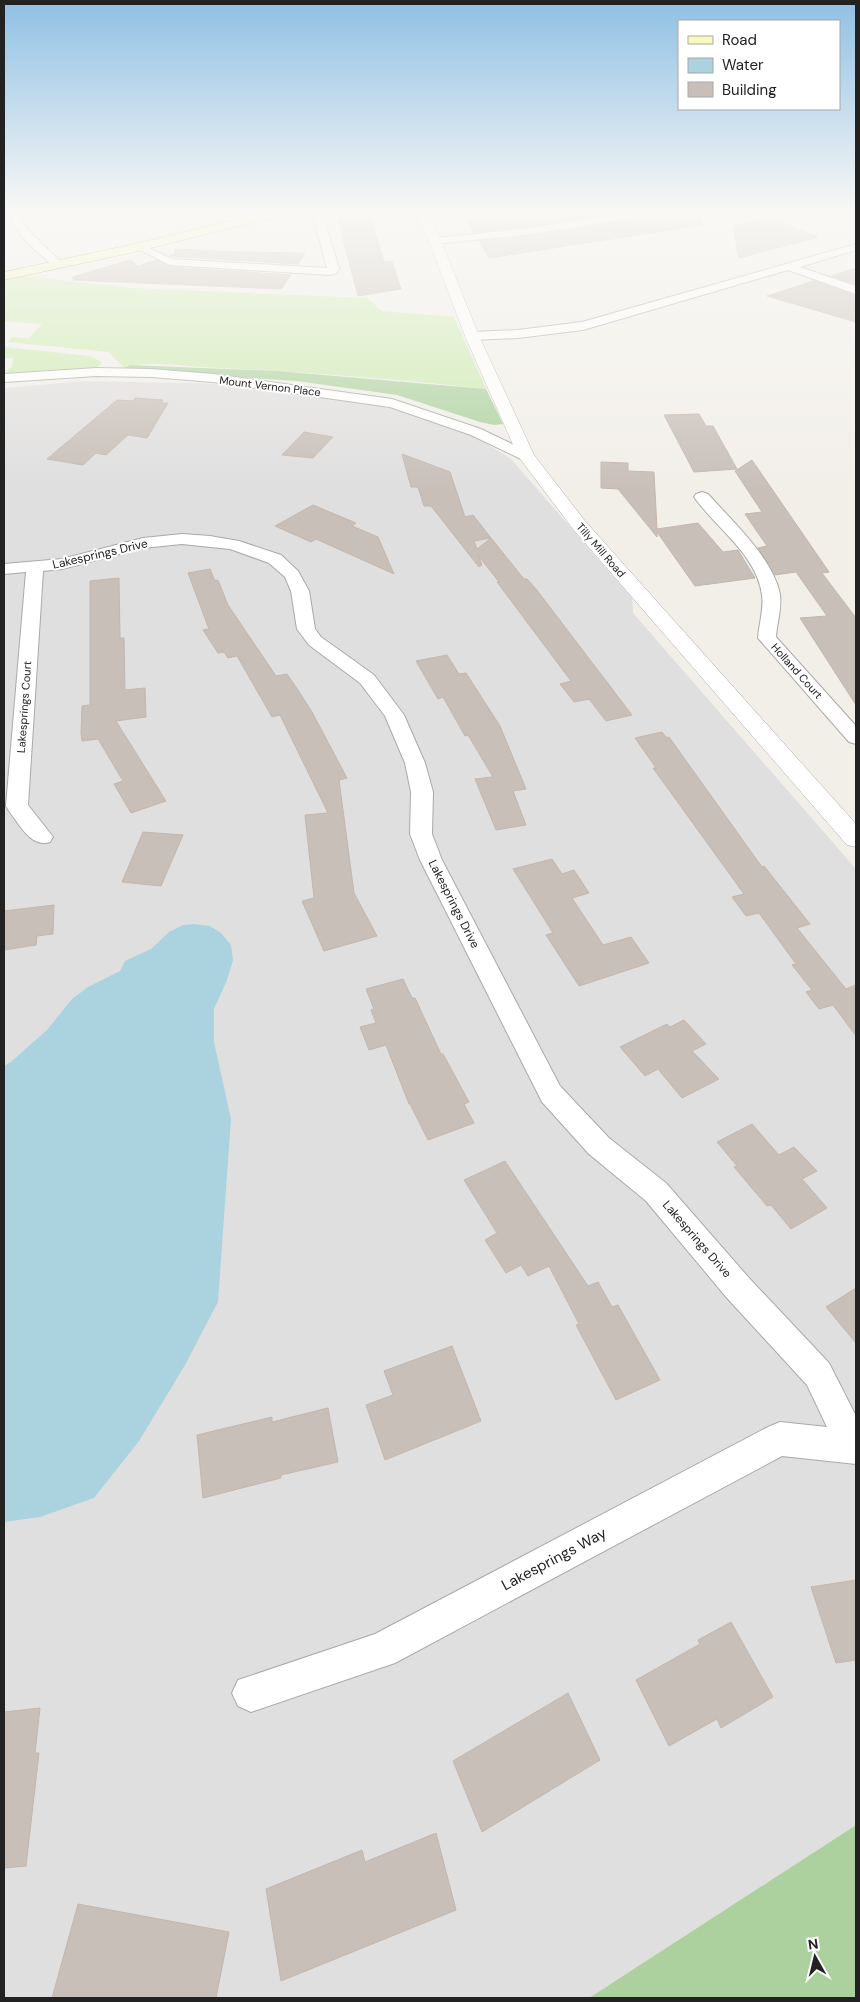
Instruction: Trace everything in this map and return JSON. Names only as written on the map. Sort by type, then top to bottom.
[{"type":"street","name":"Tilly Mill Road","points":[[460,305],[526,456],[579,525],[856,839]]},
{"type":"street","points":[[472,336],[518,334],[583,326],[654,305]]},
{"type":"street","name":"Mount Vernon Place","points":[[4,378],[96,372],[151,373],[213,378],[374,400],[392,403],[430,415],[476,432],[526,456]]},
{"type":"street","name":"Holland Court","points":[[702,497],[736,536],[766,575],[771,595],[767,638],[856,738]]},
{"type":"street","name":"Lakesprings Drive","points":[[4,569],[35,568],[62,564],[143,543],[182,539],[210,541],[242,548],[275,559],[292,575],[300,591],[306,629],[315,641],[366,679],[394,716],[415,764],[422,792],[421,834],[431,860],[551,1094],[599,1146],[656,1192],[738,1288],[818,1374],[855,1447]]},
{"type":"street","name":"Lakesprings Court","points":[[35,568],[16,806],[42,837]]},
{"type":"street","name":"Lakesprings Way","points":[[250,1693],[382,1650],[780,1439],[855,1447]]},
{"type":"shaded area","points":[[84,381],[240,384],[390,406],[435,421],[481,440],[511,459],[632,598],[633,613],[856,869],[856,1825],[589,1998],[4,1998],[4,388]]},
{"type":"green space","points":[[4,305],[376,305],[382,311],[454,317],[486,389],[345,376],[174,365],[140,364],[124,368],[109,352],[8,342],[12,337],[29,338],[42,324],[4,321]]},
{"type":"green space","points":[[4,347],[90,356],[102,362],[98,367],[88,370],[4,376],[4,372],[12,367],[13,358],[4,358]]},
{"type":"green space","points":[[130,365],[277,371],[486,389],[503,424],[494,425],[480,422],[397,395],[297,381],[127,370],[124,368]]},
{"type":"green space","points":[[856,1825],[856,1998],[589,1998]]},
{"type":"water","points":[[183,925],[210,926],[221,933],[231,945],[233,960],[227,980],[214,1009],[214,1042],[231,1119],[218,1302],[185,1365],[139,1441],[94,1498],[40,1517],[4,1522],[4,1066],[47,1030],[72,999],[88,987],[120,971],[125,961],[151,949],[169,932]]},
{"type":"building","points":[[799,305],[856,305],[856,322]]},
{"type":"building","points":[[135,398],[163,400],[161,403],[168,403],[147,438],[128,435],[106,455],[96,453],[83,465],[47,459],[117,400],[133,401]]},
{"type":"building","points":[[699,414],[706,426],[713,426],[737,469],[694,472],[664,415]]},
{"type":"building","points":[[304,432],[333,437],[313,458],[282,455]]},
{"type":"building","points":[[402,454],[450,472],[465,517],[473,515],[524,579],[527,579],[536,589],[632,715],[606,721],[589,699],[574,702],[560,684],[571,681],[497,582],[499,582],[478,555],[482,565],[479,567],[431,506],[424,506],[418,487],[411,487]],"holes":[[[491,538],[477,549],[474,541]]]},
{"type":"building","points":[[752,460],[829,572],[822,573],[856,618],[856,705],[800,618],[827,616],[796,572],[775,575],[758,548],[767,546],[745,514],[762,512],[735,471]]},
{"type":"building","points":[[601,462],[628,463],[628,471],[654,472],[657,529],[698,523],[723,552],[738,550],[755,578],[695,586],[657,532],[657,537],[618,489],[601,488]]},
{"type":"building","points":[[313,505],[356,523],[352,526],[378,537],[394,574],[316,539],[311,542],[275,526]]},
{"type":"building","points":[[210,569],[215,581],[218,580],[228,605],[276,676],[287,674],[298,690],[312,712],[347,778],[339,780],[354,893],[377,936],[324,951],[302,901],[314,898],[305,815],[328,813],[280,715],[272,717],[237,656],[228,658],[224,652],[218,653],[203,630],[209,629],[188,573]]},
{"type":"building","points":[[119,578],[120,638],[124,638],[125,690],[145,688],[146,717],[116,721],[166,801],[131,813],[114,784],[123,781],[98,739],[82,741],[81,733],[82,706],[90,705],[90,581]]},
{"type":"building","points":[[447,655],[459,674],[466,673],[500,726],[526,789],[513,791],[526,825],[496,830],[475,779],[493,777],[468,735],[465,736],[443,697],[438,699],[416,661]]},
{"type":"building","points":[[662,732],[667,738],[669,737],[762,867],[764,866],[810,924],[797,928],[846,989],[856,985],[856,1036],[833,1005],[819,1009],[806,992],[812,990],[792,965],[796,964],[759,913],[746,916],[732,897],[744,894],[653,768],[656,768],[635,738]]},
{"type":"building","points":[[143,832],[183,835],[161,886],[122,882]]},
{"type":"building","points":[[552,859],[562,874],[574,870],[589,893],[572,898],[603,945],[631,937],[649,963],[579,986],[546,935],[553,933],[513,869]]},
{"type":"building","points":[[54,905],[53,934],[37,936],[36,945],[4,950],[4,911]]},
{"type":"building","points":[[403,979],[412,998],[415,998],[441,1054],[443,1054],[469,1102],[464,1104],[474,1123],[428,1140],[409,1104],[386,1045],[369,1050],[360,1027],[376,1023],[371,1010],[374,1009],[366,989]]},
{"type":"building","points":[[684,1020],[706,1044],[692,1051],[719,1079],[682,1098],[658,1069],[645,1076],[620,1047],[667,1024],[670,1027]]},
{"type":"building","points":[[752,1124],[779,1155],[794,1147],[817,1171],[802,1179],[827,1208],[791,1229],[771,1205],[767,1206],[734,1167],[737,1166],[717,1142]]},
{"type":"building","points":[[505,1161],[588,1286],[598,1282],[612,1307],[618,1305],[660,1380],[616,1400],[576,1325],[579,1324],[549,1266],[528,1276],[521,1265],[506,1273],[485,1240],[497,1233],[464,1180]]},
{"type":"building","points":[[856,1288],[856,1343],[826,1307]]},
{"type":"building","points":[[452,1346],[481,1421],[385,1460],[366,1405],[393,1395],[384,1371]]},
{"type":"building","points":[[328,1408],[338,1462],[281,1475],[281,1478],[203,1498],[197,1435],[272,1417],[272,1422]]},
{"type":"building","points":[[856,1580],[856,1660],[836,1663],[811,1587]]},
{"type":"building","points":[[731,1622],[773,1697],[721,1728],[717,1719],[669,1746],[636,1680],[700,1644],[698,1640]]},
{"type":"building","points":[[568,1693],[600,1760],[482,1832],[453,1761]]},
{"type":"building","points":[[40,1708],[35,1753],[39,1753],[26,1866],[4,1868],[4,1712]]},
{"type":"building","points":[[436,1833],[456,1910],[281,1981],[266,1889],[362,1850],[365,1862]]},
{"type":"building","points":[[78,1904],[229,1932],[216,1998],[52,1998]]}]
